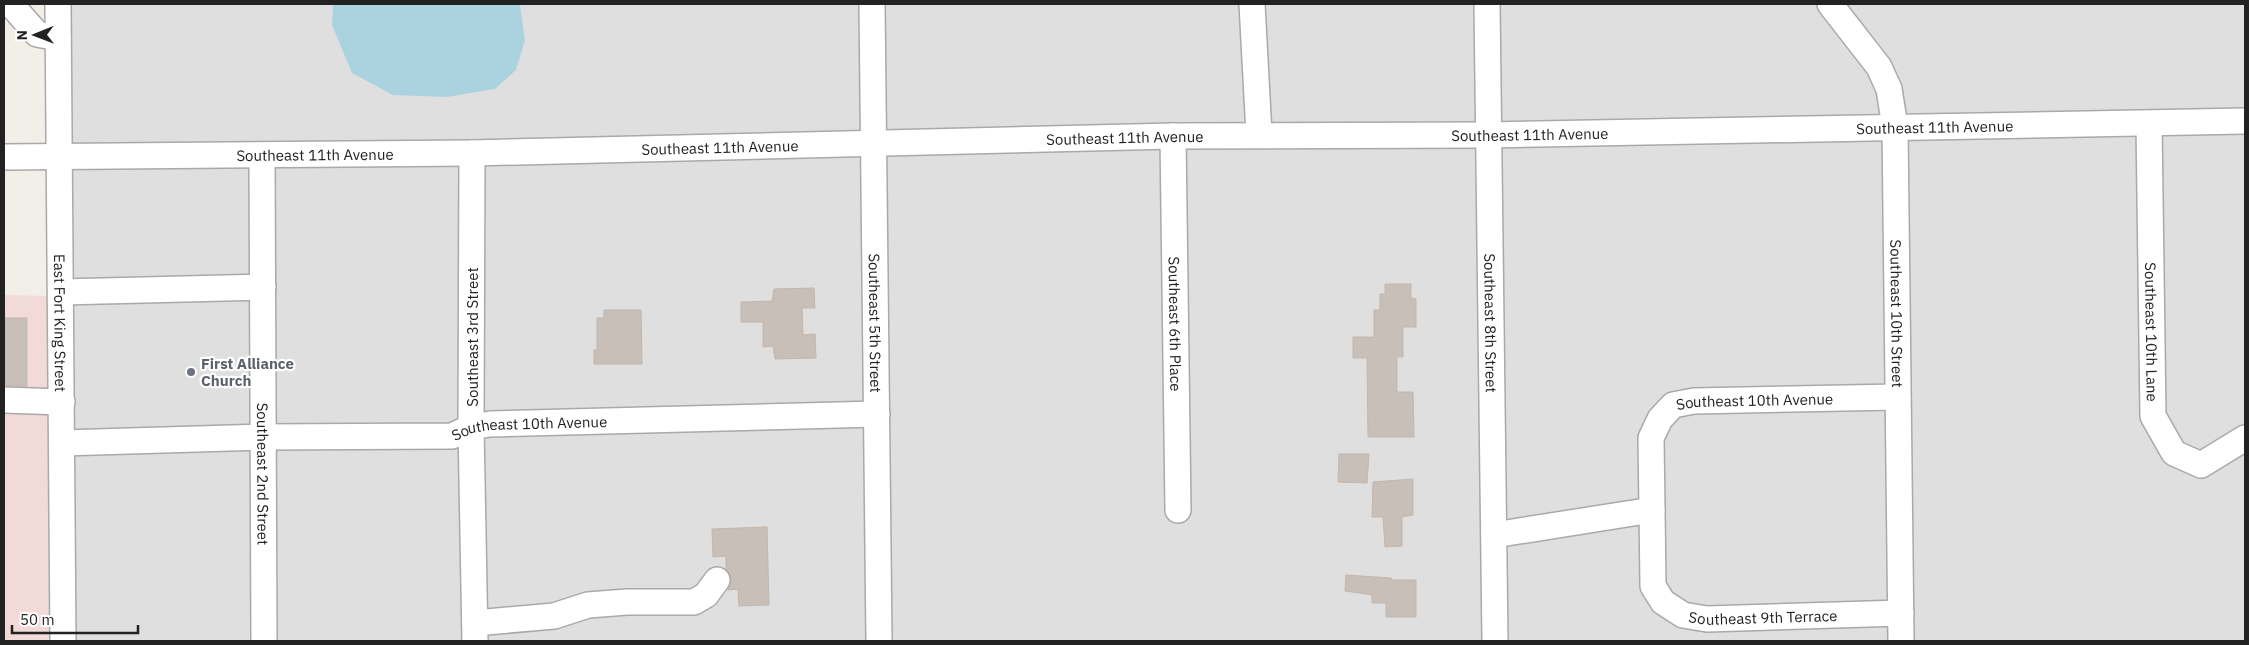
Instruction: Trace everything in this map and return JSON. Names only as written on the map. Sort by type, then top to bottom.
[{"type":"street","points":[[15,4],[15,9],[37,34],[58,38]]},
{"type":"street","name":"East Fort King Street","points":[[58,4],[64,641]]},
{"type":"street","name":"Southeast 5th Street","points":[[872,4],[878,641]]},
{"type":"street","points":[[1252,4],[1259,134]]},
{"type":"street","name":"Southeast 8th Street","points":[[1487,4],[1487,135],[1495,641]]},
{"type":"street","name":"Southeast 10th Street","points":[[1830,4],[1879,67],[1889,89],[1895,127],[1901,641]]},
{"type":"street","name":"Southeast 11th Avenue","points":[[4,157],[472,153],[1259,134],[1487,135],[2245,121]]},
{"type":"street","name":"Southeast 10th Lane","points":[[2149,124],[2153,416],[2174,453],[2201,465],[2245,438]]},
{"type":"street","name":"Southeast 6th Place","points":[[1173,136],[1178,510]]},
{"type":"street","name":"Southeast 3rd Street","points":[[472,153],[471,427],[475,632]]},
{"type":"street","name":"Southeast 2nd Street","points":[[262,156],[264,641]]},
{"type":"street","points":[[61,292],[263,288]]},
{"type":"street","name":"Southeast 10th Avenue","points":[[1652,510],[1651,438],[1660,419],[1673,405],[1694,401],[1898,397]]},
{"type":"street","points":[[4,400],[62,402]]},
{"type":"street","name":"Southeast 10th Avenue","points":[[62,443],[264,437],[452,436],[471,427],[490,424],[877,414]]},
{"type":"street","points":[[1494,535],[1652,510]]},
{"type":"street","name":"Southeast 9th Terrace","points":[[1652,510],[1653,586],[1663,602],[1683,615],[1707,619],[1901,613]]},
{"type":"street","points":[[475,632],[554,616],[588,605],[627,602],[694,602],[706,595],[717,580]]},
{"type":"shaded area","points":[[68,4],[333,4],[332,25],[525,40],[520,4],[862,4],[863,134],[472,144],[69,147]]},
{"type":"shaded area","points":[[881,4],[1242,4],[1248,126],[883,133]]},
{"type":"shaded area","points":[[1262,4],[1477,4],[1477,126],[1268,126]]},
{"type":"shaded area","points":[[1497,4],[1819,4],[1870,71],[1879,91],[1883,118],[1497,126]]},
{"type":"shaded area","points":[[1842,4],[2245,4],[2245,113],[1903,118]]},
{"type":"shaded area","points":[[2245,130],[2245,428],[2201,455],[2181,446],[2163,414],[2159,132]]},
{"type":"shaded area","points":[[2139,133],[2165,457],[2245,449],[2245,641],[1911,641],[1905,135]]},
{"type":"shaded area","points":[[1885,136],[1888,389],[1671,397],[1642,503],[1504,525],[1497,143]]},
{"type":"shaded area","points":[[1183,144],[1477,144],[1485,641],[888,641],[883,151],[1163,145],[1168,519],[1187,519]]},
{"type":"shaded area","points":[[863,151],[867,405],[481,417],[482,161]]},
{"type":"shaded area","points":[[462,162],[461,422],[450,428],[274,428],[272,164]]},
{"type":"shaded area","points":[[252,168],[254,429],[72,434],[69,170]]},
{"type":"shaded area","points":[[4,295],[51,296],[53,641],[4,641]]},
{"type":"shaded area","points":[[1889,406],[1891,605],[1687,607],[1671,596],[1663,583],[1660,439],[1679,413]]},
{"type":"shaded area","points":[[868,423],[869,641],[484,641],[481,434]]},
{"type":"shaded area","points":[[462,442],[465,641],[274,641],[274,445]]},
{"type":"shaded area","points":[[254,446],[254,641],[73,641],[72,451]]},
{"type":"shaded area","points":[[1642,520],[1655,606],[1891,622],[1892,641],[1505,641],[1504,542]]},
{"type":"water","points":[[333,4],[520,4],[525,40],[516,70],[495,89],[447,97],[393,95],[352,73],[332,25]]},
{"type":"building","points":[[1385,284],[1411,284],[1411,298],[1416,299],[1416,327],[1403,327],[1403,357],[1397,357],[1397,392],[1413,392],[1414,437],[1368,437],[1367,358],[1353,358],[1353,337],[1374,337],[1374,310],[1380,310],[1380,294],[1385,294]]},
{"type":"building","points":[[814,288],[815,308],[802,308],[803,335],[815,334],[816,358],[775,359],[773,346],[763,347],[763,322],[741,322],[741,302],[772,301],[774,289]]},
{"type":"building","points":[[604,310],[641,310],[642,364],[594,364],[594,350],[597,350],[597,318],[604,318]]},
{"type":"building","points":[[4,318],[27,318],[27,386],[4,386]]},
{"type":"building","points":[[1339,454],[1369,454],[1367,483],[1338,482]]},
{"type":"building","points":[[1413,479],[1413,515],[1402,517],[1402,546],[1385,547],[1383,517],[1372,517],[1373,482]]},
{"type":"building","points":[[767,527],[769,605],[739,606],[738,589],[728,590],[731,581],[726,569],[726,556],[713,557],[712,529]]},
{"type":"building","points":[[1346,575],[1391,578],[1392,580],[1416,580],[1416,617],[1386,617],[1386,603],[1372,603],[1372,595],[1345,591]]},
{"type":"place","name":"First Alliance Church","points":[[191,372]]}]
